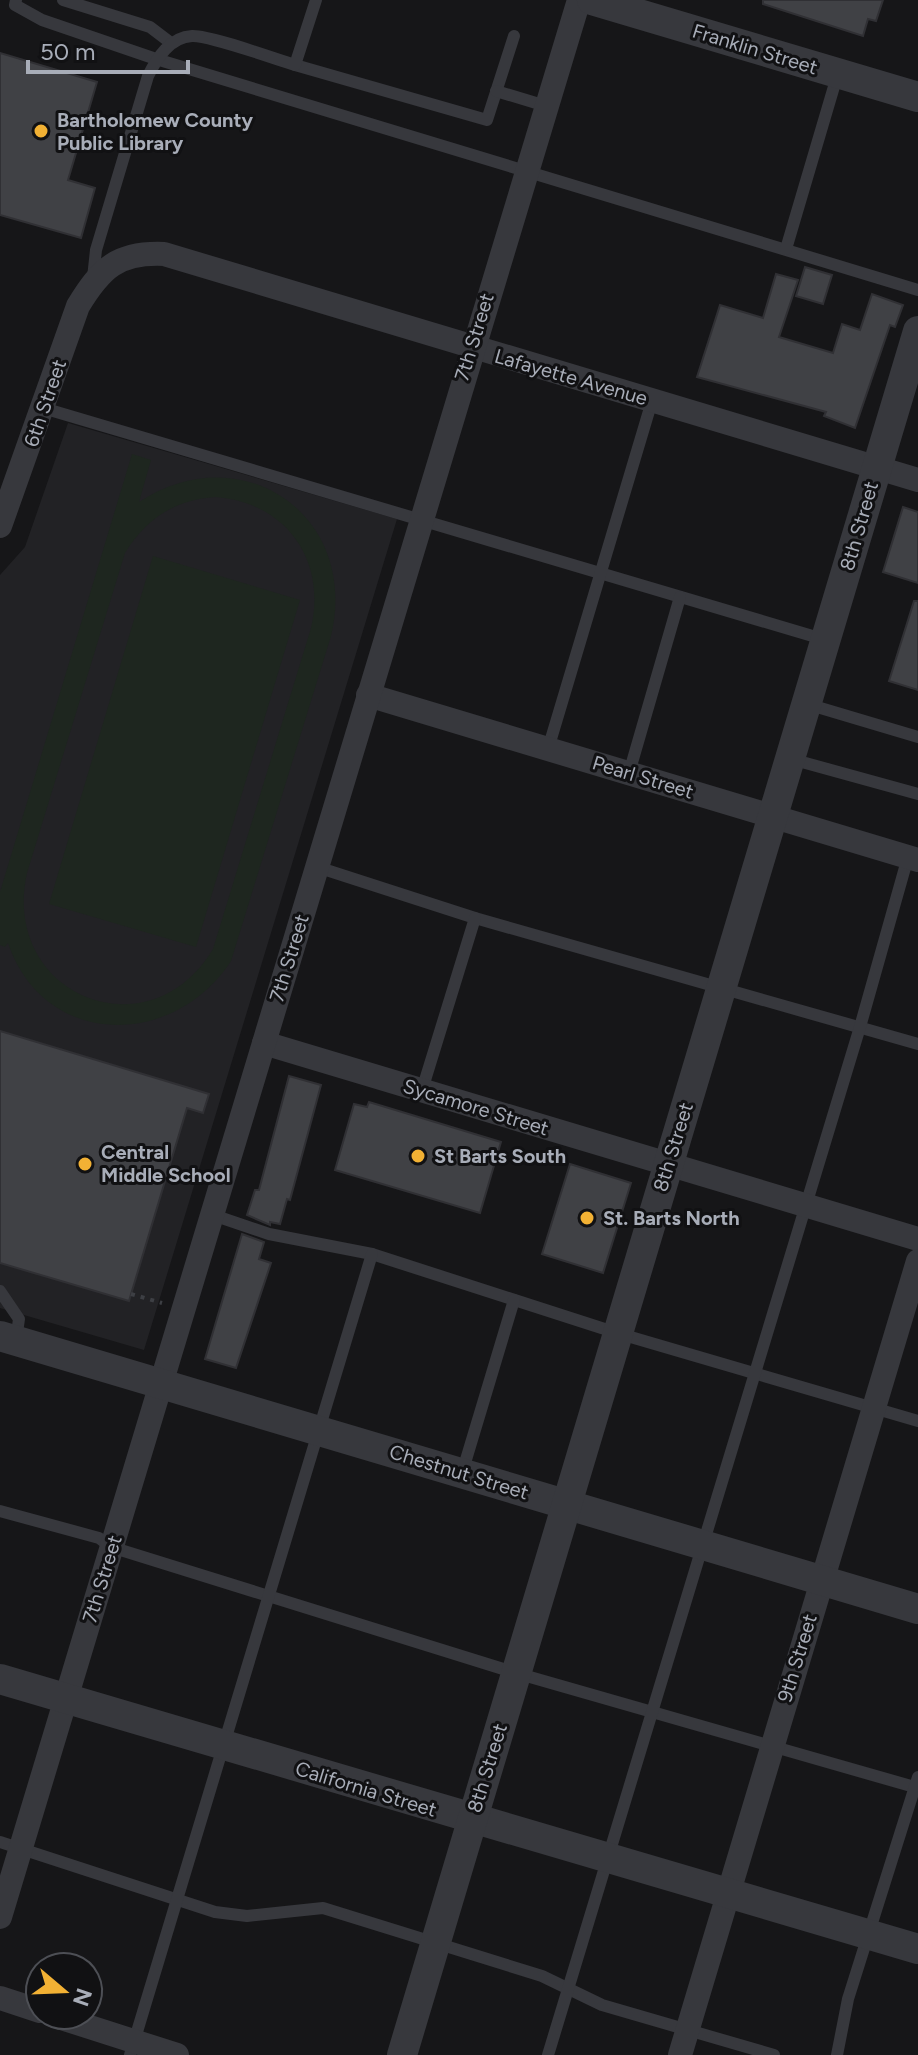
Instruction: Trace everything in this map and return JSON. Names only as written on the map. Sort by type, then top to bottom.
[{"type":"street","name":"7th Street","points":[[0,1917],[10,1845],[65,1699],[213,1215],[471,348],[579,0]]},
{"type":"street","name":"Franklin Street","points":[[592,0],[918,97]]},
{"type":"street","name":"Lafayette Avenue","points":[[93,281],[116,261],[139,253],[164,254],[918,480]]},
{"type":"street","name":"6th Street","points":[[0,526],[78,306],[93,281]]},
{"type":"street","name":"8th Street","points":[[402,2055],[918,331]]},
{"type":"street","name":"Pearl Street","points":[[368,695],[913,858]]},
{"type":"street","name":"Sycamore Street","points":[[264,1043],[918,1239]]},
{"type":"street","name":"9th Street","points":[[680,2055],[918,1261]]},
{"type":"street","name":"Chestnut Street","points":[[8,1338],[918,1609]]},
{"type":"street","name":"California Street","points":[[0,1679],[918,1949]]},
{"type":"street","points":[[0,1998],[24,2006]]},
{"type":"street","points":[[91,2031],[132,2048],[177,2055]]},
{"type":"lane","points":[[16,0],[15,5],[42,20],[156,59],[918,290]]},
{"type":"lane","points":[[63,0],[150,27],[171,43]]},
{"type":"lane","points":[[295,65],[316,0]]},
{"type":"lane","points":[[93,281],[96,250],[148,76],[156,59],[171,43],[193,36],[487,120],[514,36]]},
{"type":"lane","points":[[786,249],[838,73]]},
{"type":"lane","points":[[496,91],[546,106]]},
{"type":"lane","points":[[548,749],[603,574],[652,401]]},
{"type":"lane","points":[[43,408],[826,640]]},
{"type":"lane","points":[[629,773],[680,597]]},
{"type":"lane","points":[[807,704],[918,737]]},
{"type":"lane","points":[[791,759],[918,794]]},
{"type":"lane","points":[[548,2055],[803,1205],[913,858]]},
{"type":"lane","points":[[317,867],[475,918],[918,1044]]},
{"type":"lane","points":[[422,1090],[475,918]]},
{"type":"lane","points":[[213,1215],[269,1234],[372,1254],[617,1333],[918,1421]]},
{"type":"lane","points":[[132,2048],[372,1254]]},
{"type":"lane","points":[[0,1291],[19,1319],[8,1338]]},
{"type":"lane","points":[[462,1473],[514,1300]]},
{"type":"lane","points":[[0,1511],[99,1538],[111,1547],[516,1673],[917,1784],[848,1999],[837,2055]]},
{"type":"lane","points":[[10,1845],[215,1912],[247,1916],[323,1908],[433,1945],[542,1976],[602,2005],[774,2055]]},
{"type":"path","points":[[131,1294],[164,1304]]},
{"type":"shaded area","points":[[68,423],[397,519],[144,1350],[0,1308],[0,575],[25,547]]},
{"type":"shaded area","points":[[132,454],[151,460],[139,502],[178,483],[217,477],[253,483],[284,498],[310,523],[328,555],[335,593],[331,636],[231,961],[207,990],[177,1010],[145,1022],[112,1025],[79,1018],[50,1003],[26,978],[8,943],[5,947],[0,945],[0,892]],"holes":[[[215,497],[240,501],[280,522],[295,538],[313,579],[314,603],[311,628],[213,949],[186,981],[153,999],[119,1004],[86,997],[57,979],[36,951],[25,916],[27,873],[125,553],[142,530],[174,507]]]},
{"type":"shaded area","points":[[153,556],[300,600],[196,947],[49,904]]},
{"type":"building","points":[[763,0],[883,0],[876,21],[868,19],[863,36],[763,4]]},
{"type":"building","name":"Bartholomew County Public Library","points":[[0,53],[97,82],[68,180],[95,188],[81,238],[0,215]]},
{"type":"building","points":[[805,267],[832,275],[823,304],[796,296]]},
{"type":"building","points":[[776,274],[798,280],[779,337],[833,353],[842,324],[860,330],[872,294],[903,305],[895,327],[890,325],[855,428],[824,416],[826,412],[697,377],[720,305],[763,318]]},
{"type":"building","points":[[903,507],[918,512],[918,583],[883,572]]},
{"type":"building","points":[[914,601],[918,601],[918,690],[889,681]]},
{"type":"building","name":"Central Middle School","points":[[0,1031],[209,1094],[203,1113],[187,1108],[129,1301],[0,1263]]},
{"type":"building","points":[[289,1076],[321,1085],[290,1200],[287,1199],[280,1224],[270,1222],[270,1225],[247,1215],[255,1190],[259,1190]]},
{"type":"building","name":"St Barts South","points":[[369,1102],[501,1142],[480,1213],[335,1170],[354,1104],[367,1107]]},
{"type":"building","name":"St. Barts North","points":[[570,1164],[631,1183],[603,1273],[542,1254]]},
{"type":"building","points":[[242,1234],[264,1242],[259,1259],[271,1263],[236,1368],[205,1359]]},
{"type":"place","name":"Bartholomew County Public Library","points":[[41,131]]},
{"type":"place","name":"St Barts South","points":[[418,1156]]},
{"type":"place","name":"Central Middle School","points":[[85,1164]]},
{"type":"place","name":"St. Barts North","points":[[587,1218]]}]
